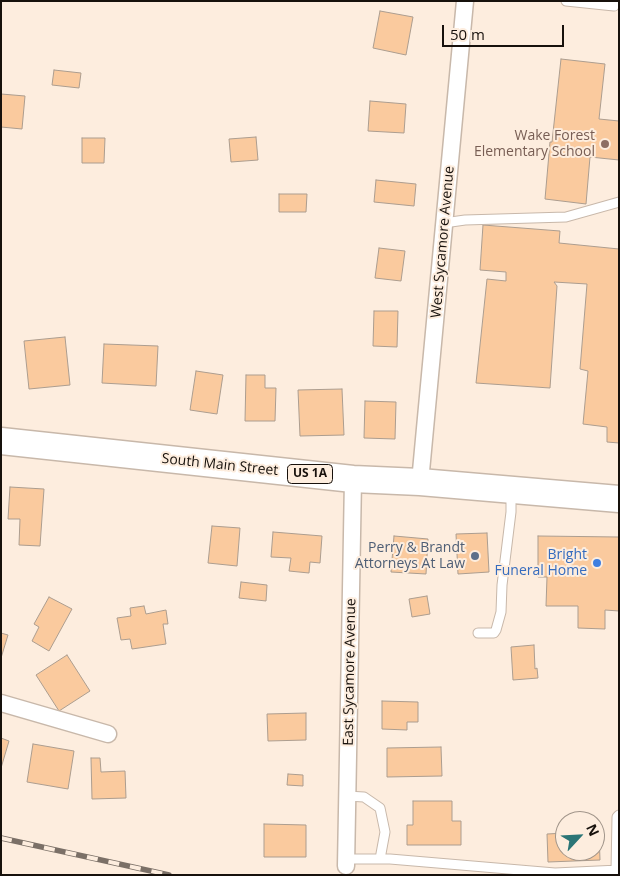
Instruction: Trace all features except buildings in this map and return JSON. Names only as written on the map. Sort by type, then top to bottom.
[{"type":"main road","name":"South Main Street","points":[[1,441],[354,479],[420,482],[619,499]]},
{"type":"street","name":"West Sycamore Avenue","points":[[420,482],[465,1]]},
{"type":"street","name":"East Sycamore Avenue","points":[[346,862],[354,479]]},
{"type":"street","points":[[1,703],[108,734]]},
{"type":"lane","points":[[566,1],[616,5]]},
{"type":"lane","points":[[444,223],[465,220],[566,217],[619,202]]},
{"type":"lane","points":[[478,633],[494,634],[501,612],[502,585],[511,512],[511,490]]},
{"type":"lane","points":[[347,796],[364,797],[380,808],[385,832],[380,859]]},
{"type":"lane","points":[[346,862],[380,859],[555,873],[617,870],[617,816],[619,815]]},
{"type":"railway","points":[[1,838],[169,875]]},
{"type":"place","name":"Wake Forest Elementary School","points":[[605,144]]},
{"type":"place","name":"Perry & Brandt Attorneys At Law","points":[[475,556]]},
{"type":"place","name":"Bright Funeral Home","points":[[597,563]]}]
